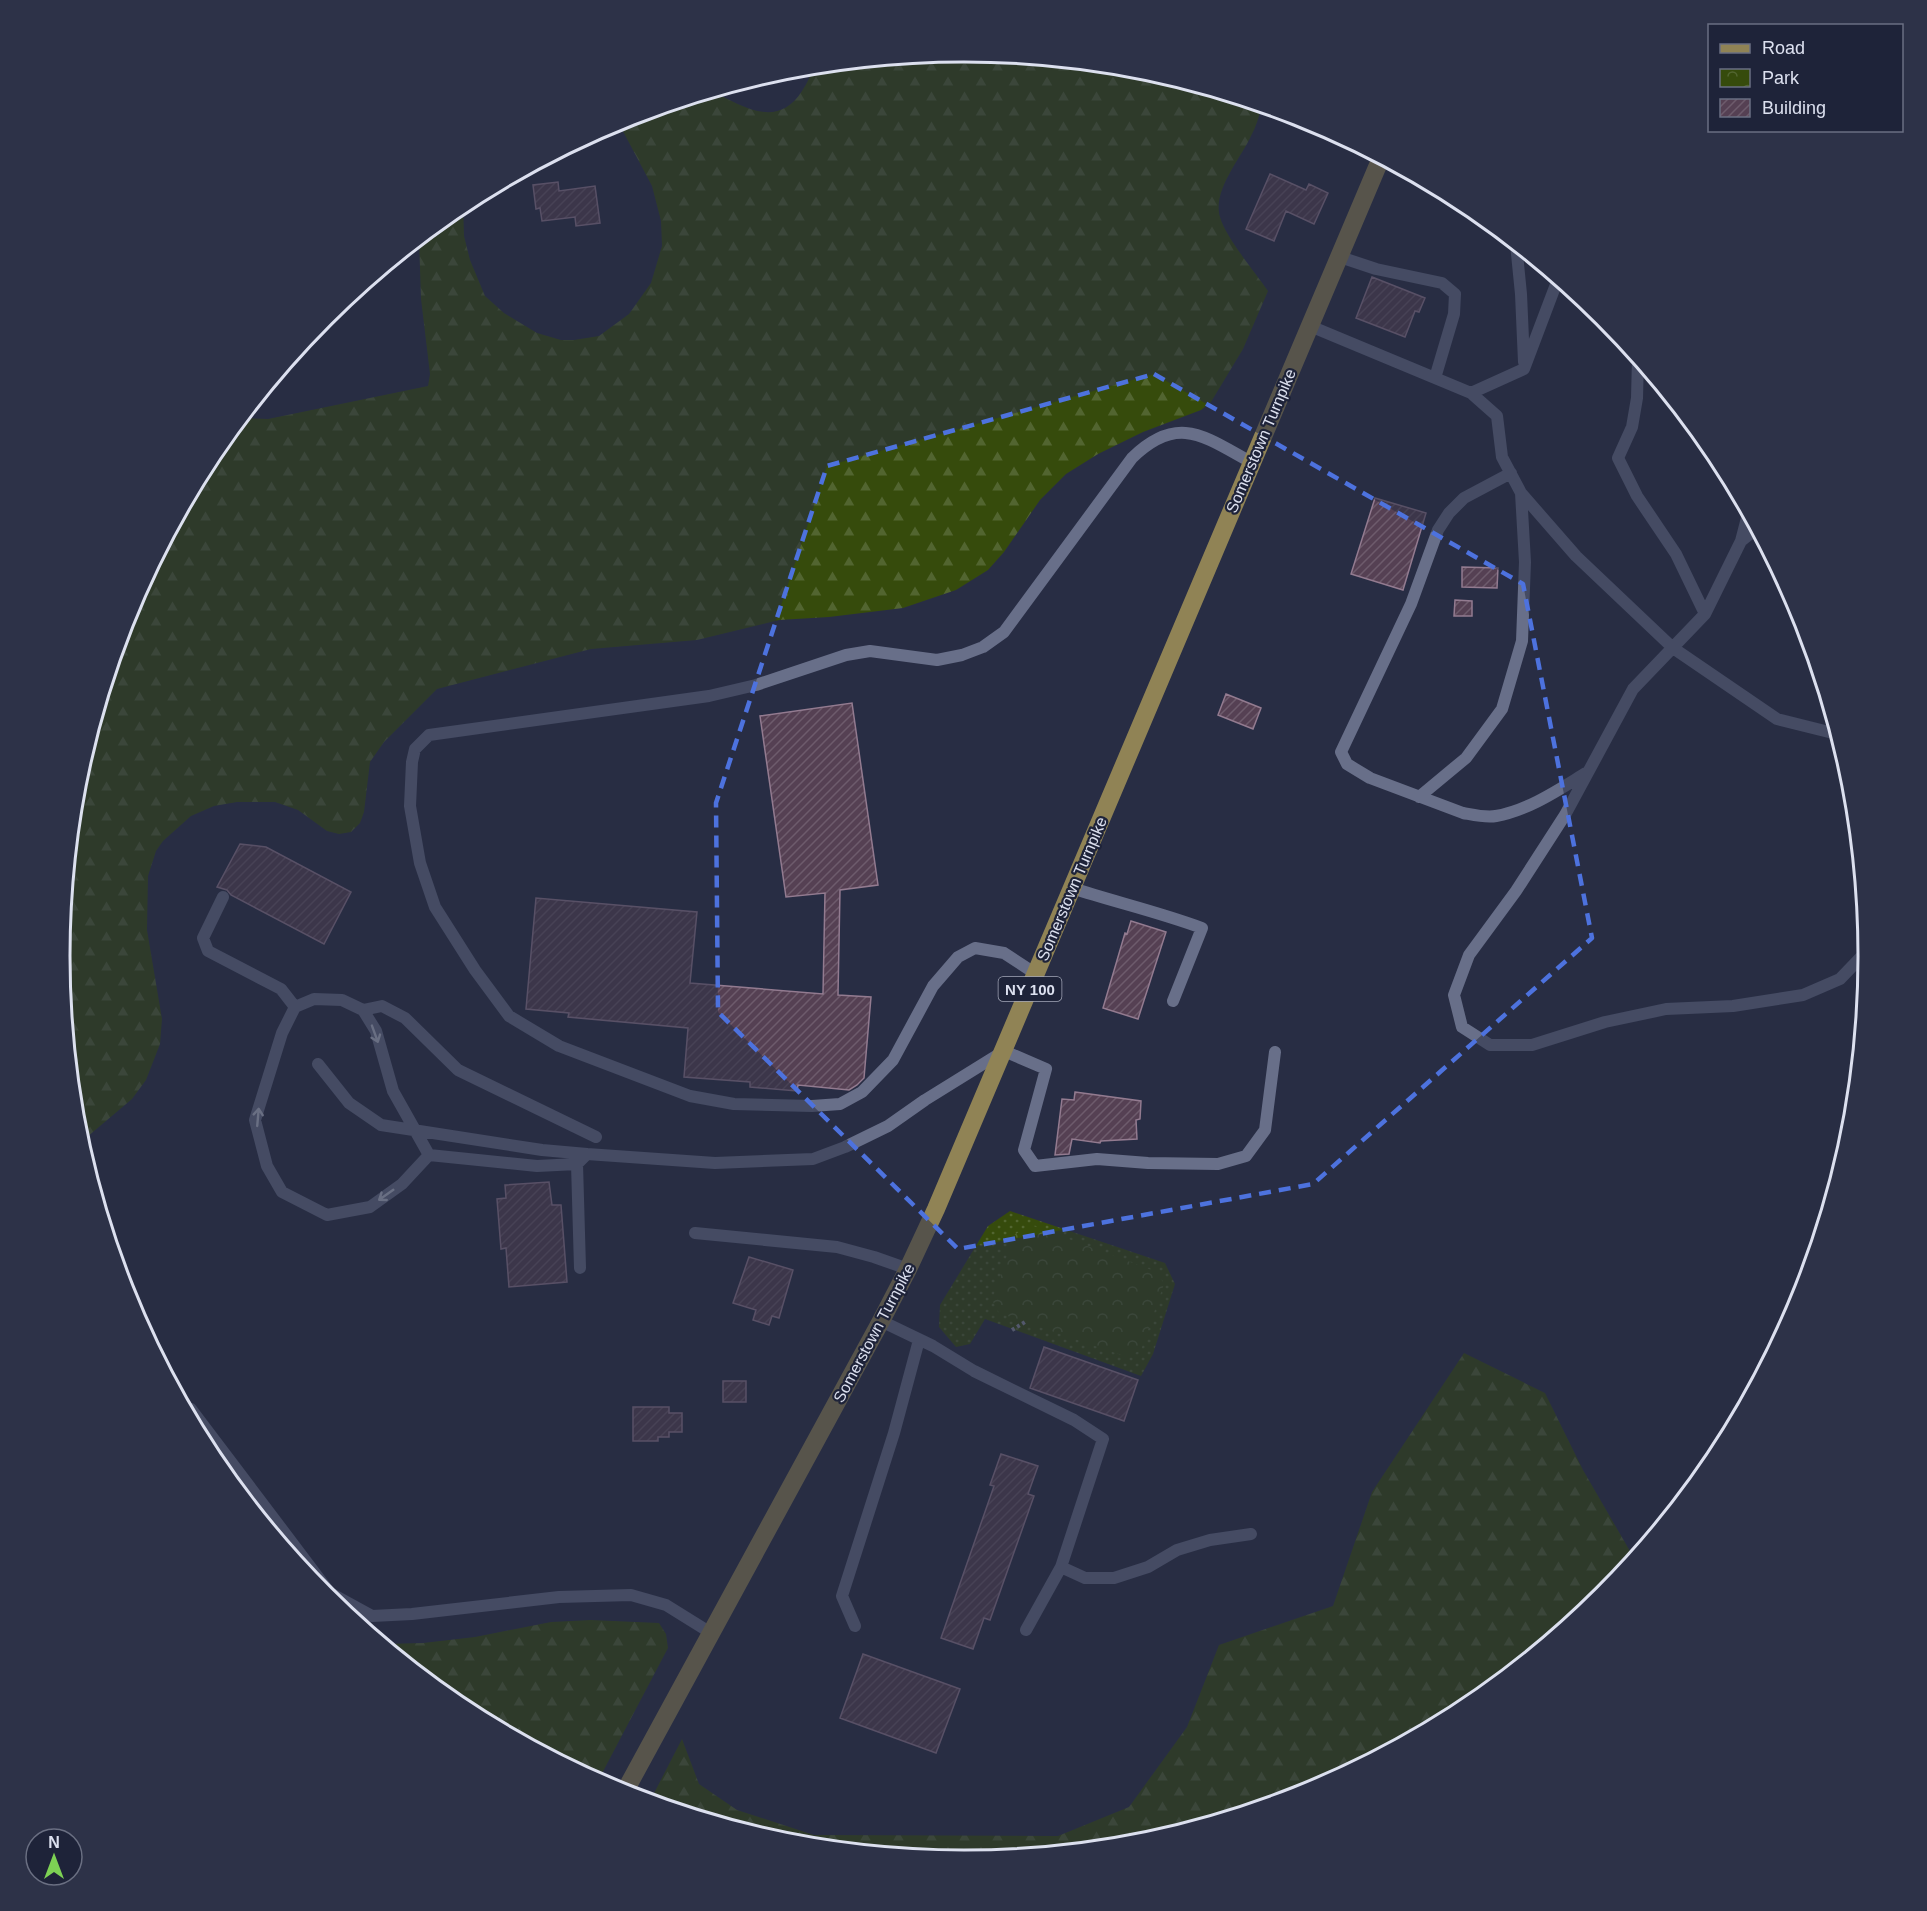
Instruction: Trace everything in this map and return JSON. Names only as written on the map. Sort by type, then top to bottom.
[{"type":"main road","name":"Somerstown Turnpike","points":[[629,1784],[908,1269],[1004,1052],[1378,164]]},
{"type":"lane","points":[[1517,253],[1524,369]]},
{"type":"lane","points":[[1340,257],[1376,269],[1442,283],[1455,294],[1454,314],[1434,378]]},
{"type":"lane","points":[[1471,393],[1524,369],[1556,285]]},
{"type":"lane","points":[[1310,326],[1471,393],[1497,416],[1502,457],[1521,493],[1576,556],[1672,648],[1777,719],[1829,732]]},
{"type":"lane","points":[[1638,368],[1637,398],[1632,427],[1618,458],[1637,495],[1676,554],[1705,614]]},
{"type":"lane","points":[[1036,974],[1004,953],[975,948],[958,957],[933,986],[893,1060],[862,1092],[840,1104],[812,1106],[734,1104],[690,1096],[559,1046],[509,1016],[475,970],[435,907],[420,863],[410,806],[412,762],[415,749],[429,735],[710,696],[756,685],[846,655],[870,651],[937,660],[962,655],[983,647],[1004,633],[1132,458],[1147,444],[1160,436],[1182,432],[1199,434],[1251,462]]},
{"type":"lane","points":[[1511,473],[1464,498],[1437,530],[1411,604],[1341,752],[1347,764],[1370,778],[1463,813],[1496,816],[1530,805],[1588,772]]},
{"type":"lane","points":[[1419,796],[1467,758],[1502,709],[1522,641],[1525,562],[1521,493]]},
{"type":"lane","points":[[1746,523],[1741,541],[1705,614],[1633,689],[1565,814],[1516,891],[1469,955],[1454,995],[1462,1027],[1490,1045],[1532,1046],[1605,1022],[1665,1009],[1732,1006],[1803,995],[1840,979],[1858,960]]},
{"type":"lane","points":[[1741,541],[1751,533]]},
{"type":"lane","points":[[1072,888],[1118,903],[1153,911],[1202,928],[1173,1001]]},
{"type":"lane","points":[[223,897],[203,938],[208,951],[281,989],[295,1007]]},
{"type":"lane","points":[[314,999],[342,1000],[363,1010],[376,1031],[393,1091],[429,1155],[402,1184],[370,1207],[327,1215],[282,1192],[267,1166],[255,1120],[282,1033],[295,1007],[314,999]]},
{"type":"lane","points":[[363,1010],[382,1006],[405,1018],[458,1070],[596,1137]]},
{"type":"lane","points":[[318,1064],[349,1103],[381,1125],[542,1150],[715,1163],[813,1159],[845,1147],[888,1126],[925,1100],[1004,1052],[1046,1070],[1024,1150],[1035,1166],[1097,1159],[1148,1163],[1218,1164],[1246,1156],[1265,1130],[1275,1052]]},
{"type":"lane","points":[[580,1268],[577,1164],[586,1154]]},
{"type":"lane","points":[[429,1155],[537,1166],[577,1164]]},
{"type":"lane","points":[[695,1233],[837,1247],[908,1269]]},
{"type":"lane","points":[[881,1321],[974,1371],[1074,1420],[1103,1439],[1061,1567],[1026,1630]]},
{"type":"lane","points":[[855,1626],[842,1596],[894,1433],[919,1340]]},
{"type":"lane","points":[[204,1426],[306,1561]]},
{"type":"lane","points":[[1061,1567],[1085,1578],[1114,1578],[1148,1567],[1177,1550],[1210,1540],[1251,1534]]},
{"type":"lane","points":[[345,1601],[372,1616],[412,1614],[559,1597],[631,1595],[666,1605],[711,1633]]},
{"type":"path","points":[[1011,1330],[1025,1322]]},
{"type":"highlighted area","points":[[1154,374],[1523,584],[1592,938],[1313,1184],[958,1249],[718,1012],[716,803],[827,466]]},
{"type":"green space","points":[[905,63],[1022,63],[1080,69],[1138,79],[1195,92],[1260,112],[1253,133],[1224,186],[1219,207],[1220,217],[1228,235],[1268,291],[1243,349],[1211,402],[1201,410],[1143,432],[1098,454],[1066,474],[1040,500],[1004,552],[988,570],[956,590],[903,608],[829,617],[779,620],[697,640],[591,649],[437,689],[384,742],[370,762],[364,812],[360,823],[351,832],[339,834],[327,831],[298,810],[275,802],[237,802],[214,806],[191,816],[163,841],[156,851],[148,876],[147,930],[162,1019],[160,1044],[146,1080],[132,1099],[88,1136],[77,1072],[71,1014],[70,956],[71,897],[77,839],[87,781],[100,724],[117,668],[138,613],[189,508],[220,459],[249,418],[268,419],[428,386],[430,374],[421,299],[419,246],[463,215],[464,236],[470,260],[485,296],[504,313],[537,333],[561,340],[599,336],[629,314],[651,283],[662,246],[661,221],[652,186],[622,130],[720,96],[759,111],[782,110],[792,103],[802,91],[810,76],[847,69]]},
{"type":"green space","points":[[1010,1211],[1165,1263],[1175,1284],[1153,1354],[1141,1376],[985,1319],[970,1344],[956,1347],[939,1327],[940,1305],[988,1226]]},
{"type":"green space","points":[[1031,1225],[1157,1272],[1164,1284],[1141,1350],[1127,1357],[999,1313],[992,1300],[1014,1235]]},
{"type":"green space","points":[[1464,1353],[1545,1393],[1583,1470],[1630,1551],[1596,1588],[1508,1665],[1411,1730],[1306,1781],[1251,1802],[1195,1819],[1080,1842],[1022,1848],[964,1850],[905,1848],[847,1842],[789,1832],[732,1819],[654,1794],[682,1739],[699,1784],[737,1810],[814,1835],[1058,1836],[1129,1807],[1187,1727],[1219,1645],[1333,1606],[1372,1492]]},
{"type":"green space","points":[[591,1620],[659,1623],[666,1634],[668,1648],[602,1773],[516,1730],[467,1699],[393,1644],[475,1637],[551,1622]]},
{"type":"building","points":[[1270,174],[1306,190],[1309,184],[1328,193],[1314,224],[1286,211],[1274,241],[1246,229]]},
{"type":"building","points":[[558,182],[559,191],[595,186],[600,223],[576,226],[575,217],[542,221],[540,208],[536,209],[533,185]]},
{"type":"building","points":[[1372,277],[1425,298],[1419,312],[1415,311],[1405,337],[1356,318]]},
{"type":"building","points":[[1375,498],[1426,513],[1403,590],[1351,574]]},
{"type":"building","points":[[1462,567],[1498,568],[1497,588],[1462,587]]},
{"type":"building","points":[[1455,600],[1472,601],[1472,616],[1454,616]]},
{"type":"building","points":[[1226,694],[1261,708],[1253,729],[1218,715]]},
{"type":"building","points":[[852,703],[878,885],[840,890],[838,995],[871,997],[864,1078],[857,1085],[849,1090],[798,1085],[797,1091],[750,1087],[750,1082],[684,1077],[688,1028],[568,1017],[569,1013],[526,1009],[536,898],[697,912],[690,983],[823,994],[825,893],[786,897],[760,716]]},
{"type":"building","points":[[240,844],[266,847],[351,892],[324,944],[231,895],[227,890],[217,887]]},
{"type":"building","points":[[1131,921],[1166,932],[1138,1019],[1103,1008],[1125,933],[1127,934]]},
{"type":"building","points":[[1075,1092],[1141,1101],[1140,1119],[1136,1120],[1137,1139],[1101,1141],[1100,1143],[1072,1139],[1069,1154],[1055,1155],[1062,1099],[1074,1100]]},
{"type":"building","points":[[549,1182],[552,1205],[561,1205],[567,1282],[509,1287],[506,1248],[501,1249],[497,1199],[506,1198],[505,1185]]},
{"type":"building","points":[[749,1257],[793,1270],[779,1318],[772,1316],[769,1325],[753,1320],[756,1310],[733,1303]]},
{"type":"building","points":[[1044,1347],[1138,1380],[1124,1421],[1030,1388]]},
{"type":"building","points":[[723,1381],[746,1381],[746,1402],[723,1402]]},
{"type":"building","points":[[633,1407],[669,1407],[669,1413],[682,1413],[682,1432],[669,1432],[669,1437],[658,1437],[658,1441],[633,1441]]},
{"type":"building","points":[[1001,1454],[1038,1466],[1028,1494],[1034,1496],[990,1620],[984,1618],[973,1649],[941,1638],[994,1486],[990,1485]]},
{"type":"building","points":[[863,1654],[960,1689],[936,1753],[840,1718]]}]
